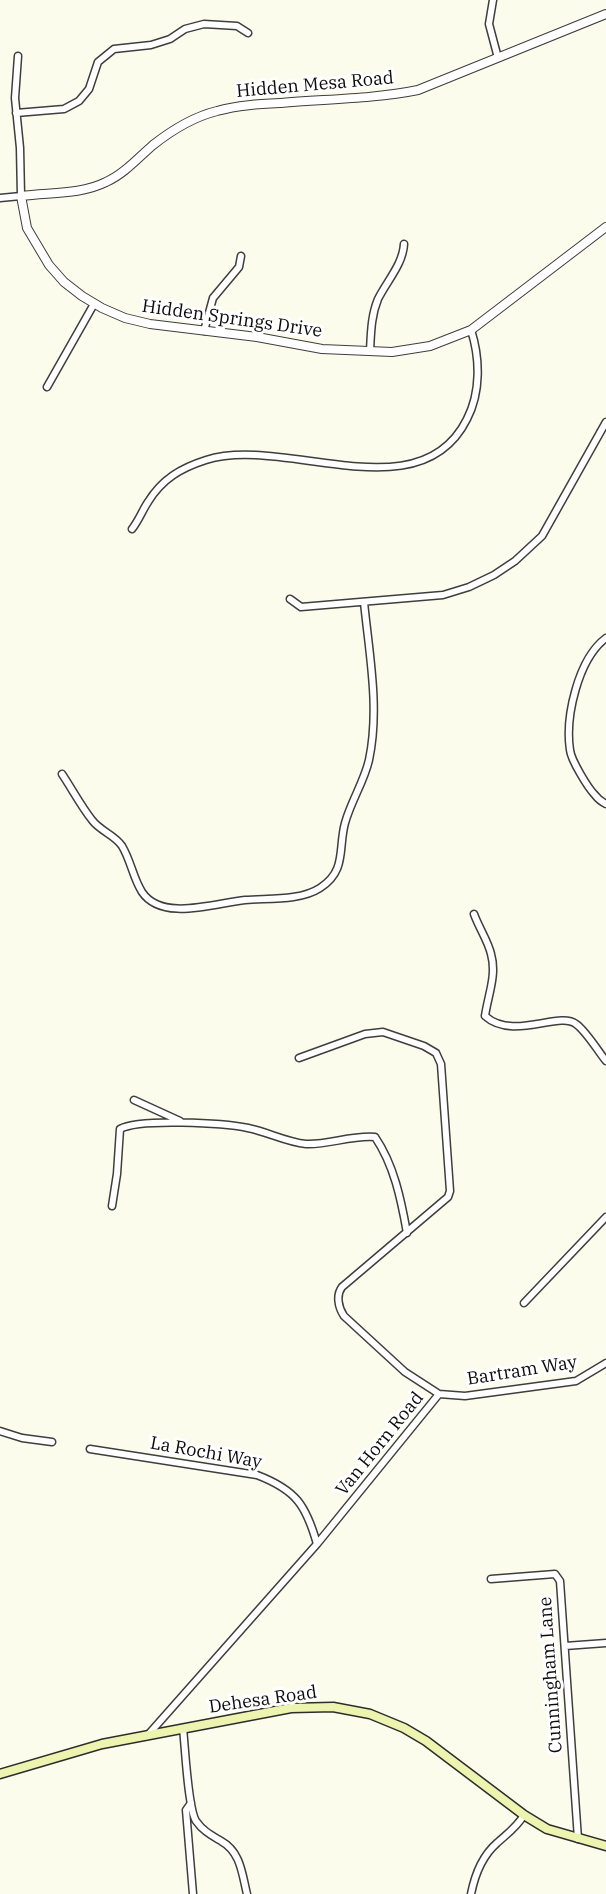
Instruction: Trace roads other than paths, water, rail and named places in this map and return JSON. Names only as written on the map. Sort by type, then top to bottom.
[{"type":"main road","name":"Dehesa Road","points":[[0,1774],[102,1744],[304,1707],[333,1707],[358,1711],[393,1723],[426,1741],[524,1815],[547,1829],[606,1846]]},
{"type":"street","points":[[493,0],[489,24],[498,58]]},
{"type":"street","name":"Hidden Mesa Road","points":[[0,198],[70,192],[108,182],[172,131],[217,111],[242,105],[408,92],[426,87],[606,14]]},
{"type":"street","points":[[16,113],[64,109],[79,101],[89,89],[99,62],[114,49],[151,45],[170,39],[185,29],[204,24],[237,26],[248,33]]},
{"type":"street","name":"Hidden Springs Drive","points":[[18,56],[15,98],[20,148],[21,196],[27,228],[49,265],[73,289],[94,304],[138,322],[257,337],[322,349],[393,352],[424,348],[471,330],[606,227]]},
{"type":"street","points":[[370,351],[372,322],[377,302],[388,279],[404,256],[404,244]]},
{"type":"street","points":[[204,331],[213,298],[238,267],[241,256]]},
{"type":"street","points":[[47,387],[94,304]]},
{"type":"street","points":[[132,529],[140,519],[148,501],[166,480],[187,467],[210,459],[229,455],[259,454],[386,468],[413,464],[430,457],[452,440],[464,425],[471,409],[476,393],[478,363],[471,330]]},
{"type":"street","points":[[290,599],[301,607],[412,599],[456,592],[494,575],[515,561],[542,536],[606,422]]},
{"type":"street","points":[[62,774],[93,822],[122,846],[142,893],[164,907],[183,910],[227,902],[294,896],[319,889],[330,879],[340,862],[345,824],[369,763],[373,741],[372,683],[364,602]]},
{"type":"street","points":[[606,638],[600,643],[580,673],[571,714],[569,743],[570,753],[594,795],[606,804]]},
{"type":"street","points":[[474,914],[491,952],[493,964],[485,1016],[494,1024],[503,1025],[524,1026],[567,1020],[576,1023],[606,1061]]},
{"type":"street","name":"Van Horn Road","points":[[147,1736],[317,1544],[439,1394],[405,1372],[340,1311],[338,1300],[342,1287],[446,1201],[450,1191],[441,1064],[436,1053],[424,1046],[383,1032],[365,1034],[299,1058]]},
{"type":"street","points":[[134,1100],[184,1123]]},
{"type":"street","points":[[112,1206],[120,1129],[128,1125],[167,1122],[248,1128],[292,1142],[309,1144],[355,1137],[375,1137],[385,1151],[398,1189],[407,1233]]},
{"type":"street","points":[[524,1303],[606,1217]]},
{"type":"street","name":"Bartram Way","points":[[439,1394],[465,1396],[576,1381],[606,1364]]},
{"type":"street","points":[[0,1431],[22,1438],[52,1442]]},
{"type":"street","name":"La Rochi Way","points":[[90,1449],[257,1475],[271,1480],[294,1496],[309,1517],[317,1544]]},
{"type":"street","name":"Cunningham Lane","points":[[492,1579],[555,1574],[560,1581],[578,1839]]},
{"type":"street","points":[[565,1646],[606,1643]]},
{"type":"street","points":[[183,1728],[192,1814],[206,1833],[224,1842],[232,1850],[239,1861],[247,1894]]},
{"type":"street","points":[[191,1803],[186,1810],[193,1894]]},
{"type":"street","points":[[471,1894],[475,1876],[485,1855],[517,1826],[524,1815]]}]
